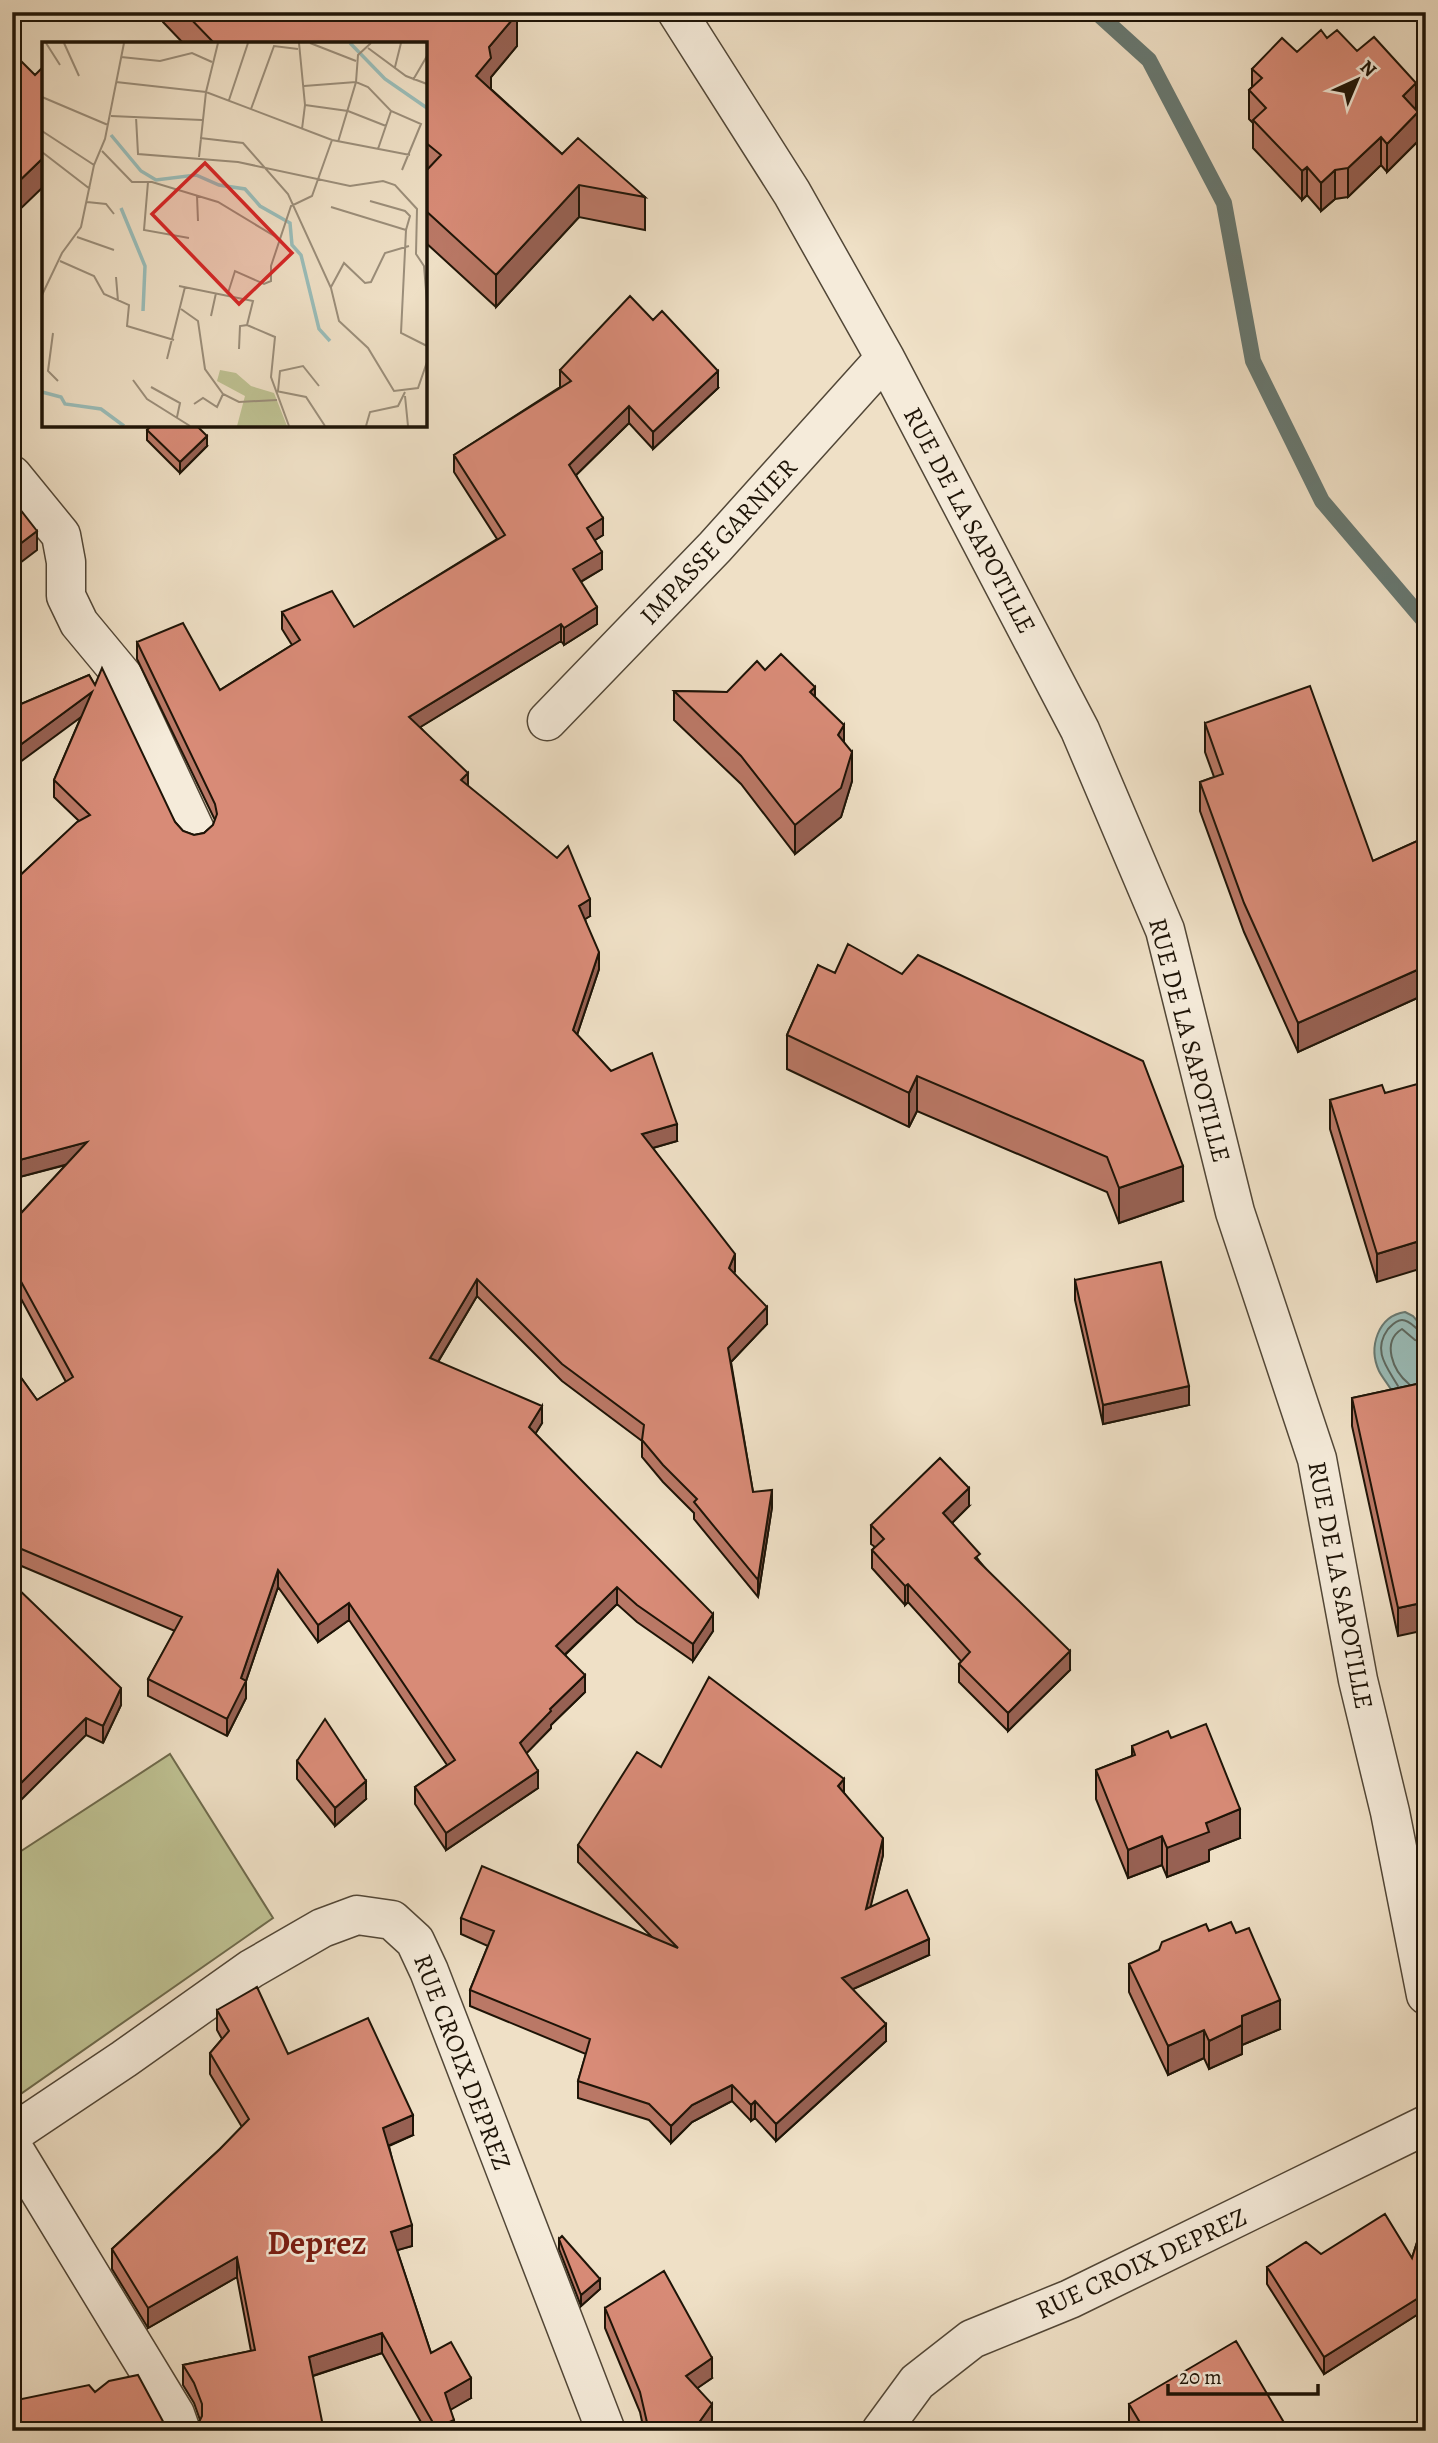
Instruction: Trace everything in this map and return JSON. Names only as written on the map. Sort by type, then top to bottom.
[{"type":"street","name":"RUE DE LA SAPOTILLE","points":[[677,12],[792,193],[885,358],[1080,730],[1165,930],[1235,1212],[1317,1459],[1358,1680],[1390,1812],[1426,1995]]},
{"type":"street","name":"IMPASSE GARNIER","points":[[547,722],[715,547],[885,358]]},
{"type":"street","points":[[12,475],[61,535],[66,562],[66,596],[79,623],[124,677],[195,830]]},
{"type":"street","name":"RUE CROIX DEPREZ","points":[[12,2134],[251,1969],[322,1928],[357,1915],[391,1920],[415,1941],[429,1971],[606,2431]]},
{"type":"street","name":"RUE CROIX DEPREZ","points":[[881,2431],[917,2382],[972,2339],[1070,2299],[1426,2125]]},
{"type":"street","points":[[12,2146],[175,2414],[181,2431]]},
{"type":"green space","points":[[170,1754],[273,1918],[12,2100],[12,1857]]},
{"type":"water","points":[[1405,1312],[1413,1316],[1426,1331],[1426,1396],[1394,1395],[1376,1362],[1375,1343],[1382,1326],[1396,1315]]},
{"type":"building","points":[[184,12],[515,12],[517,14],[489,47],[491,58],[476,76],[562,154],[578,138],[645,197],[579,185],[496,275],[427,212],[427,170],[441,155],[427,144],[427,42],[213,42]]},
{"type":"building","points":[[1321,30],[1327,38],[1337,30],[1357,51],[1374,37],[1416,83],[1403,96],[1418,112],[1387,144],[1381,137],[1348,168],[1335,170],[1321,183],[1307,167],[1302,171],[1253,120],[1266,108],[1249,90],[1262,78],[1252,69],[1282,38],[1297,52]]},
{"type":"building","points":[[12,52],[35,75],[42,68],[42,159],[12,188]]},
{"type":"building","points":[[630,296],[653,320],[662,311],[718,371],[653,432],[629,406],[569,465],[603,518],[587,528],[602,552],[573,569],[597,607],[564,628],[561,624],[409,717],[468,773],[461,780],[557,858],[568,846],[590,899],[579,906],[599,952],[573,1030],[611,1071],[652,1053],[677,1124],[642,1134],[735,1254],[729,1268],[767,1307],[728,1348],[753,1492],[772,1490],[758,1580],[694,1502],[697,1499],[642,1440],[644,1425],[562,1364],[477,1279],[430,1358],[542,1406],[529,1427],[713,1614],[693,1644],[637,1605],[617,1587],[556,1646],[585,1675],[520,1743],[538,1771],[446,1833],[415,1787],[455,1760],[349,1603],[318,1625],[278,1570],[241,1678],[246,1681],[227,1719],[148,1679],[182,1617],[12,1545],[12,1365],[37,1400],[73,1377],[12,1265],[12,1236],[17,1232],[12,1223],[87,1142],[12,1162],[12,883],[77,822],[90,815],[54,780],[92,692],[12,751],[12,694],[14,707],[89,675],[95,685],[102,668],[175,822],[183,831],[194,835],[204,833],[213,825],[217,814],[215,804],[137,642],[183,623],[220,690],[300,640],[282,612],[332,591],[354,627],[505,535],[454,455],[571,381],[560,370]]},
{"type":"building","points":[[150,427],[198,427],[207,436],[180,462],[147,430]]},
{"type":"building","points":[[12,499],[37,531],[12,550]]},
{"type":"building","points":[[781,654],[815,687],[810,692],[844,725],[838,735],[852,752],[841,788],[795,825],[741,756],[674,691],[727,692],[757,661],[765,670]]},
{"type":"building","points":[[1310,686],[1373,861],[1426,837],[1426,966],[1298,1023],[1244,903],[1200,782],[1223,774],[1205,723]]},
{"type":"building","points":[[848,944],[902,974],[918,955],[1143,1061],[1183,1166],[1119,1188],[1107,1157],[917,1076],[909,1093],[787,1035],[818,965],[835,973]]},
{"type":"building","points":[[1421,1083],[1423,1091],[1426,1090],[1426,1239],[1377,1254],[1330,1100],[1382,1085],[1385,1093]]},
{"type":"building","points":[[1161,1262],[1189,1386],[1103,1405],[1075,1280]]},
{"type":"building","points":[[1426,1382],[1426,1602],[1398,1608],[1352,1398]]},
{"type":"building","points":[[940,1458],[969,1488],[943,1513],[980,1554],[975,1558],[1070,1651],[1008,1713],[959,1664],[970,1652],[908,1584],[905,1586],[872,1550],[884,1539],[871,1525]]},
{"type":"building","points":[[12,1583],[121,1688],[103,1726],[86,1718],[12,1792]]},
{"type":"building","points":[[709,1677],[844,1779],[838,1786],[883,1838],[866,1909],[907,1890],[929,1939],[842,1978],[886,2024],[776,2124],[755,2101],[751,2105],[732,2085],[692,2105],[671,2126],[649,2104],[578,2081],[590,2039],[470,1990],[494,1931],[461,1918],[482,1866],[678,1948],[578,1845],[637,1752],[661,1767]]},
{"type":"building","points":[[325,1719],[366,1781],[335,1808],[297,1761]]},
{"type":"building","points":[[1206,1724],[1240,1809],[1206,1823],[1209,1832],[1167,1848],[1162,1836],[1128,1850],[1096,1770],[1135,1755],[1132,1746],[1168,1731],[1171,1738]]},
{"type":"building","points":[[1231,1922],[1236,1933],[1249,1928],[1280,2000],[1242,2016],[1242,2025],[1209,2041],[1204,2030],[1168,2046],[1129,1964],[1159,1950],[1162,1942],[1206,1924],[1209,1931]]},
{"type":"building","points":[[257,1987],[288,2054],[368,2018],[413,2115],[383,2128],[412,2225],[391,2232],[431,2353],[451,2342],[471,2378],[445,2393],[454,2420],[436,2428],[382,2333],[309,2357],[324,2431],[189,2431],[197,2426],[202,2416],[202,2404],[183,2365],[255,2350],[237,2257],[148,2308],[112,2249],[249,2119],[210,2053],[229,2031],[217,2010]]},
{"type":"building","points":[[1385,2214],[1412,2258],[1426,2214],[1426,2296],[1423,2295],[1324,2357],[1267,2267],[1306,2242],[1321,2254]]},
{"type":"building","points":[[562,2236],[600,2279],[581,2295],[559,2239]]},
{"type":"building","points":[[664,2271],[712,2358],[686,2376],[712,2404],[693,2431],[649,2431],[640,2392],[605,2308]]},
{"type":"building","points":[[1236,2341],[1289,2431],[1145,2431],[1129,2404]]},
{"type":"building","points":[[138,2375],[166,2427],[174,2431],[12,2431],[12,2401],[89,2385],[95,2392],[109,2381]]},
{"type":"building","points":[[1039,2425],[1046,2431],[1035,2431]]},
{"type":"waterway","points":[[1096,12],[1149,60],[1224,203],[1253,361],[1322,501],[1426,623]]},
{"type":"district","name":"Deprez","points":[[317,2242]]}]
